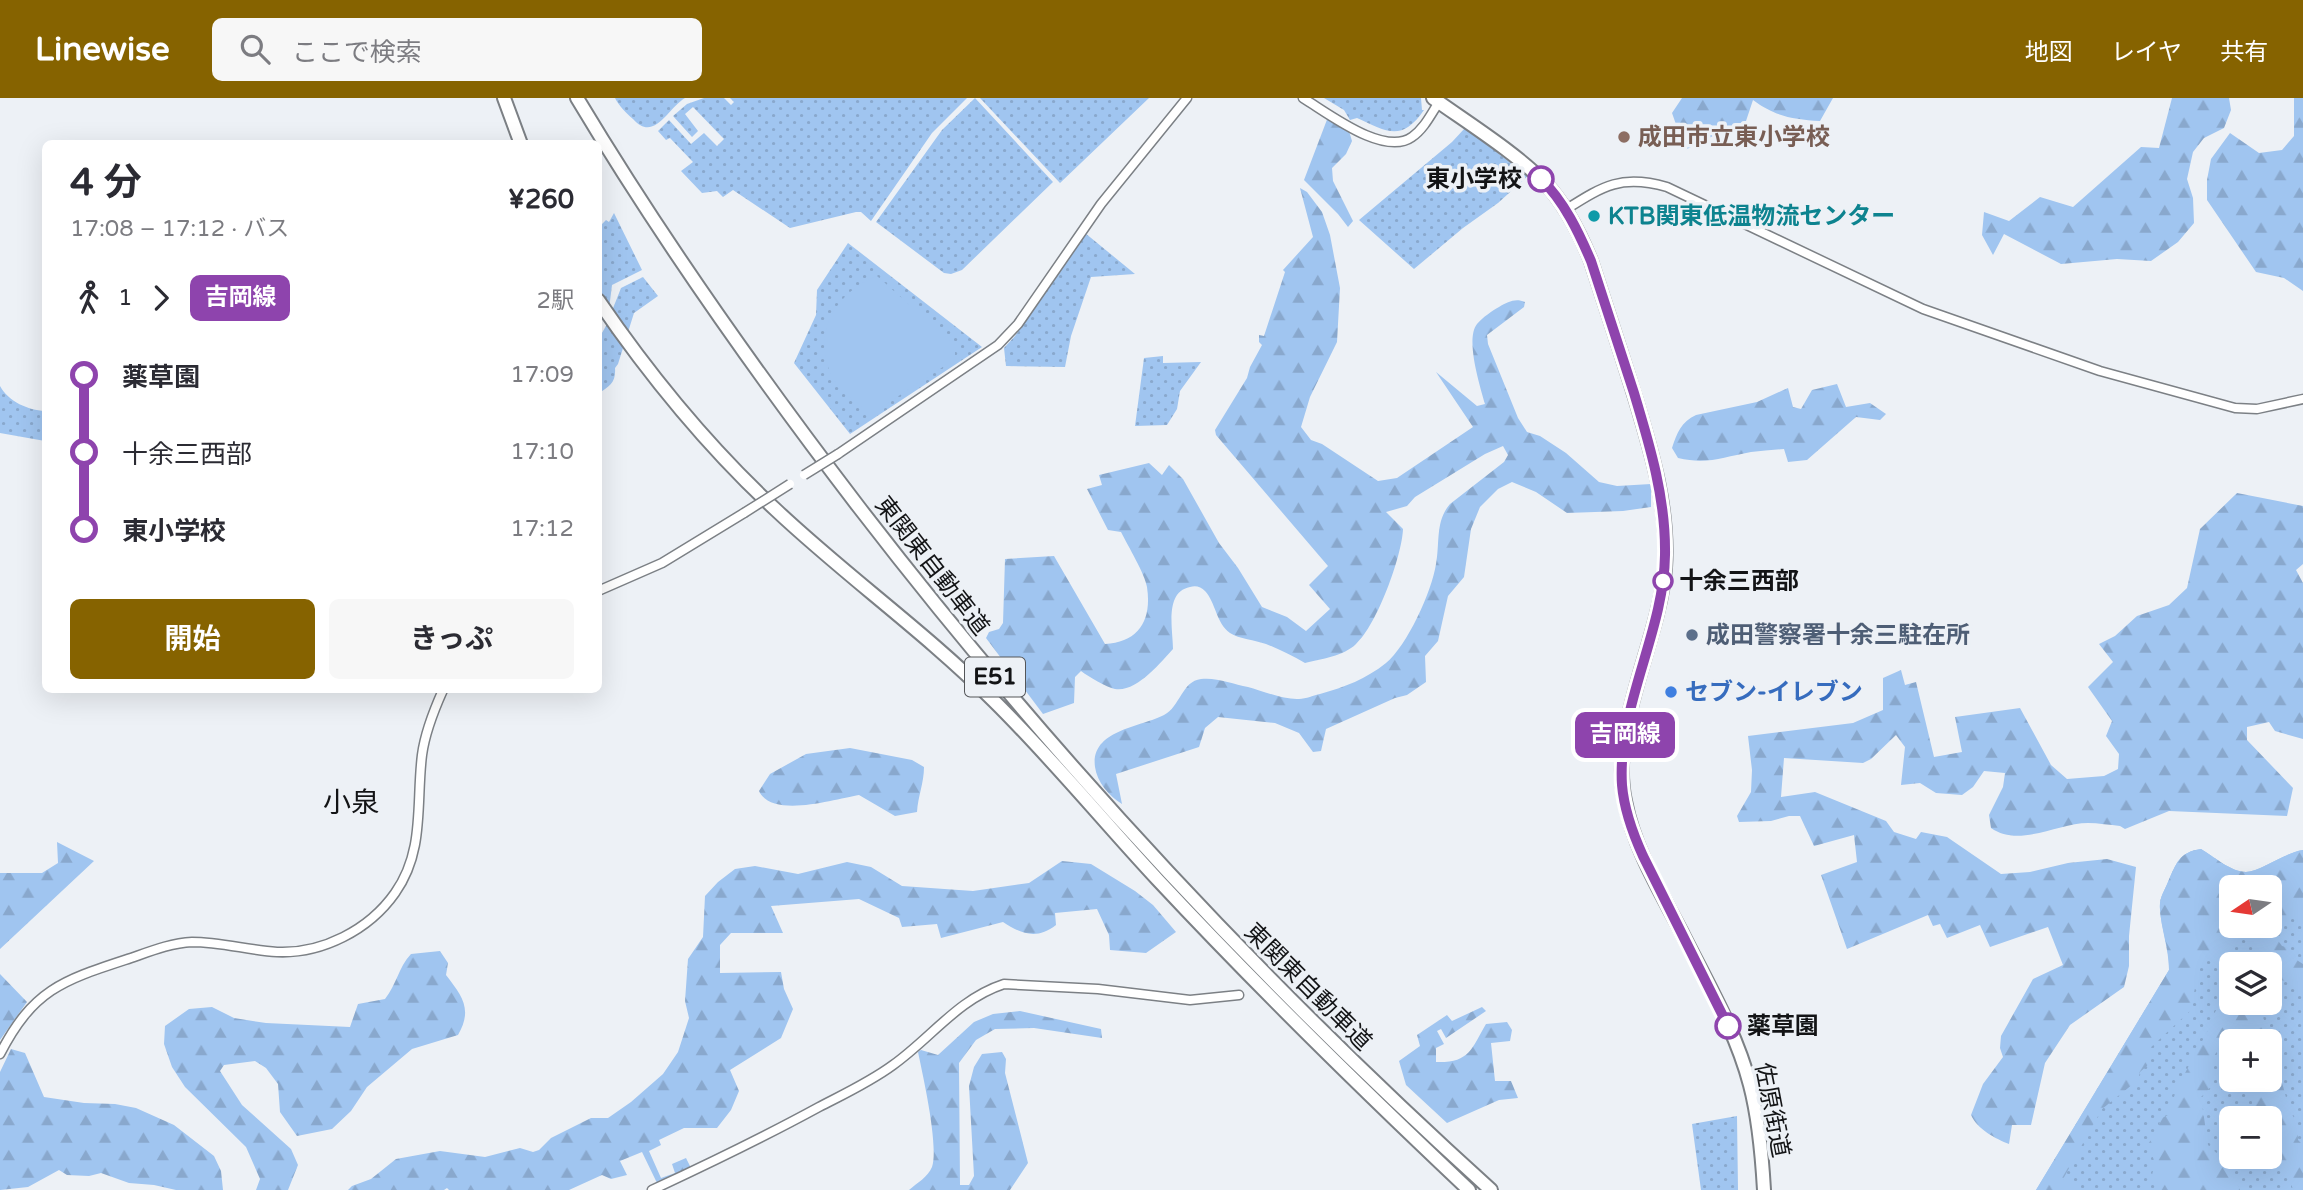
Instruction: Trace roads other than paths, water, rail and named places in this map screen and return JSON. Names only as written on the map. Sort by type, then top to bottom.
[{"type":"highway","points":[[504,98],[520,140]]},
{"type":"highway","name":"東関東自動車道","points":[[577,98],[678,259],[723,324],[806,437],[960,636],[1097,796],[1231,939],[1323,1033],[1491,1190]]},
{"type":"highway","name":"佐原街道","points":[[1436,100],[1538,177],[1565,210],[1591,261],[1651,449],[1664,516],[1665,555],[1662,585],[1625,735],[1622,771],[1624,799],[1635,839],[1723,1015],[1745,1068],[1763,1160],[1764,1190]]},
{"type":"highway","name":"東関東自動車道","points":[[602,306],[676,405],[723,459],[777,511],[958,667],[1026,732],[1158,880],[1241,967],[1305,1033],[1469,1190]]},
{"type":"street","points":[[602,589],[662,563],[744,513],[838,454],[998,345],[1018,324],[1101,204],[1187,98]]},
{"type":"street","points":[[1303,98],[1368,136],[1389,143],[1412,137],[1420,130],[1436,100]]},
{"type":"street","points":[[1565,210],[1598,189],[1617,182],[1659,184],[1923,309],[2101,372],[2235,408],[2257,409],[2303,399]]},
{"type":"street","points":[[0,1054],[27,1010],[52,989],[75,977],[181,943],[204,943],[275,952],[299,951],[338,940],[374,917],[396,892],[411,861],[418,838],[422,755],[430,723],[442,693]]},
{"type":"street","points":[[652,1190],[743,1147],[861,1085],[894,1065],[968,1001],[1004,984],[1098,989],[1190,1000],[1238,995]]},
{"type":"place","name":"成田市立東小学校","points":[[1624,137]]},
{"type":"place","name":"東小学校","points":[[1541,179]]},
{"type":"place","name":"KTB関東低温物流センター","points":[[1594,216]]},
{"type":"place","name":"十余三西部","points":[[1663,581]]},
{"type":"place","name":"成田警察署十余三駐在所","points":[[1692,635]]},
{"type":"place","name":"セブン-イレブン","points":[[1671,692]]},
{"type":"place","name":"薬草園","points":[[1728,1026]]},
{"type":"district","name":"小泉","points":[[351,803]]}]
